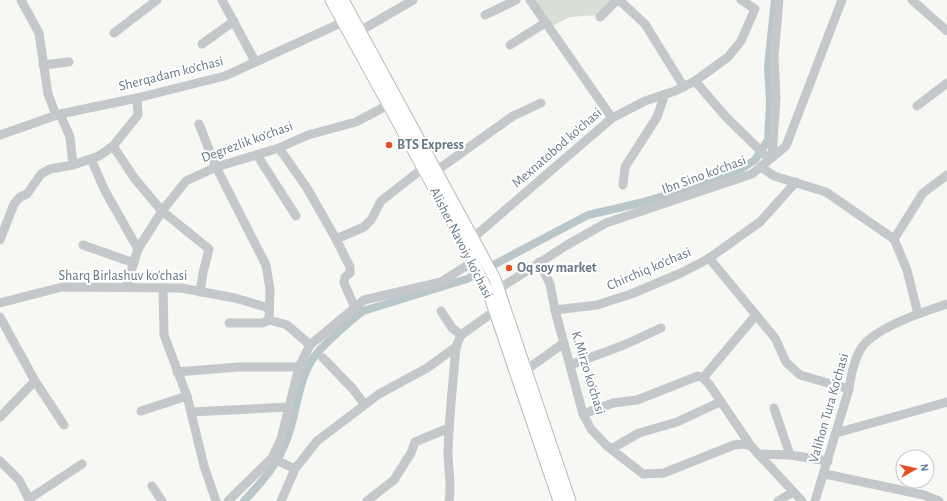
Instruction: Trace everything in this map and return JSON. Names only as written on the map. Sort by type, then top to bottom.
[{"type":"main road","name":"Alisher Navoiy ko'chasi","points":[[331,0],[422,169],[478,262],[495,279],[494,292],[526,370],[570,501]]},
{"type":"main road","name":"Alisher Navoiy ko'chasi","points":[[343,0],[436,171],[474,237],[478,262],[484,283],[494,292]]},
{"type":"main road","name":"Alisher Navoiy ko'chasi","points":[[500,308],[559,501]]},
{"type":"street","points":[[21,0],[39,32],[48,94],[70,137],[73,164]]},
{"type":"street","points":[[114,33],[157,0]]},
{"type":"street","points":[[222,0],[255,61]]},
{"type":"street","points":[[360,30],[413,0]]},
{"type":"street","points":[[484,15],[516,0]]},
{"type":"street","points":[[530,0],[545,23],[570,55],[612,118]]},
{"type":"street","points":[[600,17],[618,0],[645,24],[684,86]]},
{"type":"street","name":"Mexnatobod ko'chasi","points":[[474,237],[612,118],[645,101],[695,81],[728,57],[741,41],[755,9],[741,0]]},
{"type":"street","points":[[770,159],[776,97],[774,57],[779,0]]},
{"type":"street","name":"Ibn Sino ko‘chasi","points":[[494,292],[539,262],[606,223],[752,174],[761,167],[786,146],[842,0]]},
{"type":"street","points":[[912,0],[947,31]]},
{"type":"street","points":[[202,44],[234,21]]},
{"type":"street","name":"Sherqadam ko'chasi","points":[[0,135],[58,115],[137,98],[224,76],[343,22]]},
{"type":"street","points":[[510,45],[545,23]]},
{"type":"street","points":[[43,64],[69,62]]},
{"type":"street","points":[[695,81],[726,117],[770,159]]},
{"type":"street","points":[[917,106],[947,83]]},
{"type":"street","points":[[623,185],[625,167],[658,117],[665,94]]},
{"type":"street","points":[[0,240],[14,204],[20,197],[27,194],[41,174],[50,169],[92,159],[113,146],[138,115],[137,98]]},
{"type":"street","points":[[436,171],[513,116],[541,102]]},
{"type":"street","name":"Degrezlik ko'chasi","points":[[126,288],[138,249],[162,211],[186,181],[216,166],[279,148],[308,135],[356,122],[388,105]]},
{"type":"street","points":[[199,124],[216,166],[266,265],[270,289],[269,320]]},
{"type":"street","points":[[113,146],[135,179],[162,211],[209,249],[200,292]]},
{"type":"street","points":[[279,148],[306,188],[336,239],[350,267],[350,273],[345,277],[344,283],[355,308]]},
{"type":"street","points":[[257,155],[296,216]]},
{"type":"street","points":[[92,159],[105,191],[138,249]]},
{"type":"street","points":[[761,167],[774,176],[826,192],[894,239],[907,270],[918,314]]},
{"type":"street","points":[[336,239],[364,227],[371,220],[381,201],[422,169]]},
{"type":"street","points":[[894,239],[923,193],[947,175]]},
{"type":"street","name":"Chirchiq ko’chasi","points":[[555,310],[597,305],[631,294],[681,273],[709,258],[760,222],[796,182]]},
{"type":"street","points":[[83,246],[134,263]]},
{"type":"street","points":[[709,258],[775,338],[786,362],[800,375],[849,389]]},
{"type":"street","points":[[228,501],[272,458],[281,439],[299,367],[310,345],[364,300],[441,282],[478,262]]},
{"type":"street","name":"K.Mirzo ko'chasi","points":[[539,262],[550,284],[555,310],[583,414],[591,429],[611,449],[643,474],[652,475],[664,473],[734,445],[743,444],[751,446]]},
{"type":"street","name":"Sharq Birlashuv ko'chasi","points":[[0,302],[62,287],[181,288],[254,302],[269,308]]},
{"type":"street","points":[[163,289],[164,335],[176,372],[186,396],[204,466],[216,501]]},
{"type":"street","name":"Valihon Tura Ko'chasi","points":[[815,501],[849,389],[852,372],[861,348],[869,338],[918,314],[947,304]]},
{"type":"street","points":[[449,501],[451,490],[448,454],[449,428],[456,347],[462,335],[500,308]]},
{"type":"street","points":[[441,312],[452,328],[462,335]]},
{"type":"street","points":[[583,414],[613,403],[636,400],[692,378],[703,378],[756,315]]},
{"type":"street","points":[[0,317],[35,381],[64,425]]},
{"type":"street","points":[[229,323],[262,323],[269,320],[287,325],[310,345]]},
{"type":"street","points":[[570,365],[624,345],[661,328]]},
{"type":"street","points":[[526,370],[564,343]]},
{"type":"street","points":[[281,501],[295,468],[317,441],[364,404],[427,368],[456,347]]},
{"type":"street","points":[[323,358],[353,389],[364,404]]},
{"type":"street","points":[[176,372],[238,367],[299,367]]},
{"type":"street","points":[[703,378],[751,446],[802,501]]},
{"type":"street","points":[[0,417],[35,381]]},
{"type":"street","points":[[141,411],[186,396]]},
{"type":"street","points":[[611,449],[639,433],[677,422],[720,402]]},
{"type":"street","points":[[836,433],[947,402]]},
{"type":"street","points":[[191,412],[289,407]]},
{"type":"street","points":[[774,408],[790,455]]},
{"type":"street","points":[[367,501],[377,498],[394,480],[411,453],[415,442],[449,428]]},
{"type":"street","points":[[758,454],[790,455],[828,461]]},
{"type":"street","points":[[272,458],[295,468]]},
{"type":"street","points":[[0,461],[19,480],[30,500],[82,464]]},
{"type":"street","points":[[824,474],[924,495],[940,501]]},
{"type":"street","points":[[152,486],[162,501]]},
{"type":"street","points":[[778,501],[793,492]]},
{"type":"shaded area","points":[[534,0],[612,0],[597,15],[570,17],[552,26]]},
{"type":"waterway","points":[[244,501],[272,468],[287,441],[301,385],[312,360],[328,341],[363,311],[467,279],[588,215],[640,203],[730,176],[755,160],[768,140],[770,103],[768,66],[775,0]]},
{"type":"place","name":"BTS Express","points":[[389,145]]},
{"type":"place","name":"Oq soy market","points":[[509,268]]}]
